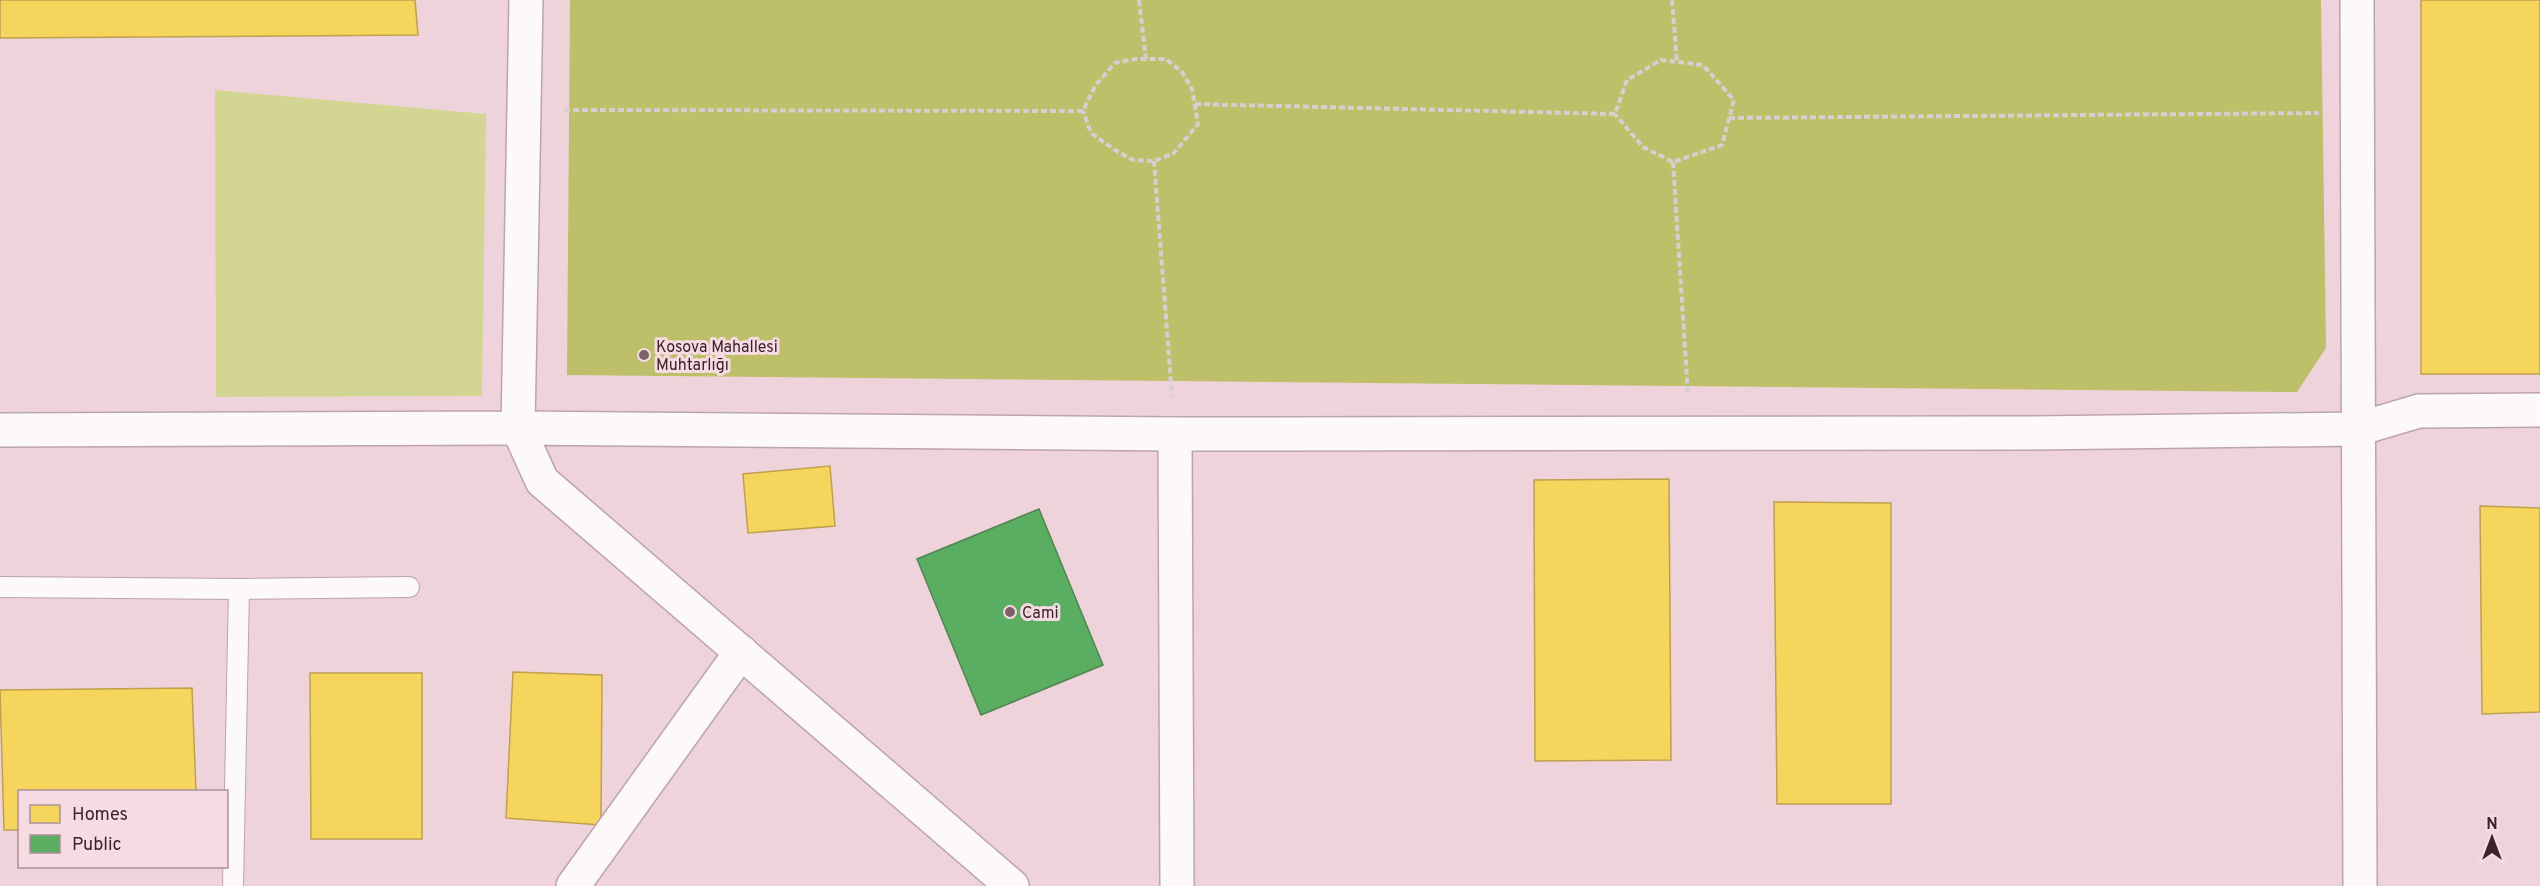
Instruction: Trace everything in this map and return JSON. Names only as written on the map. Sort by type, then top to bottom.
[{"type":"street","points":[[526,0],[518,428],[542,481],[1012,886]]},
{"type":"street","points":[[2357,0],[2360,886]]},
{"type":"street","points":[[0,430],[518,428],[1175,434],[2358,429],[2419,411],[2540,410]]},
{"type":"street","points":[[1175,434],[1177,886]]},
{"type":"street","points":[[573,886],[741,652]]},
{"type":"lane","points":[[0,587],[239,589],[409,587]]},
{"type":"lane","points":[[233,886],[239,589]]},
{"type":"path","points":[[1139,0],[1146,59]]},
{"type":"path","points":[[1672,0],[1677,62]]},
{"type":"path","points":[[1146,59],[1166,59],[1182,72],[1192,89],[1198,124],[1174,153],[1154,161],[1133,159],[1118,152],[1091,133],[1083,111],[1095,86],[1115,63],[1146,59]]},
{"type":"path","points":[[1195,104],[1615,114],[1643,147],[1673,162],[1722,145],[1734,100],[1703,65],[1661,60],[1627,80],[1615,114]]},
{"type":"path","points":[[524,110],[1083,111]]},
{"type":"path","points":[[1729,118],[2358,113]]},
{"type":"path","points":[[1154,161],[1175,434]]},
{"type":"path","points":[[1673,162],[1690,433]]},
{"type":"green space","points":[[215,90],[486,114],[482,396],[216,397]]},
{"type":"shaded area","points":[[570,0],[2321,0],[2326,348],[2297,392],[567,375]]},
{"type":"building: Homes","points":[[0,0],[415,0],[418,35],[0,38]]},
{"type":"building: Homes","points":[[2421,0],[2540,0],[2540,374],[2421,374]]},
{"type":"building: Homes","points":[[830,466],[835,526],[748,533],[743,474]]},
{"type":"building: Homes","points":[[1669,479],[1671,760],[1535,761],[1534,480]]},
{"type":"building: Homes","points":[[1774,502],[1891,503],[1891,804],[1777,804]]},
{"type":"building: Homes","points":[[2480,506],[2540,508],[2540,712],[2482,714]]},
{"type":"building: Homes","points":[[513,672],[602,675],[601,825],[506,818]]},
{"type":"building: Homes","points":[[310,673],[422,673],[422,839],[311,839]]},
{"type":"building: Homes","points":[[192,688],[196,790],[18,790],[18,830],[4,830],[0,690]]},
{"type":"building: Public","name":"Cami","points":[[1039,509],[1103,665],[981,715],[917,559]]},
{"type":"place","name":"Kosova Mahallesi Muhtarlığı","points":[[644,355]]},
{"type":"place","name":"Cami","points":[[1010,612]]}]
